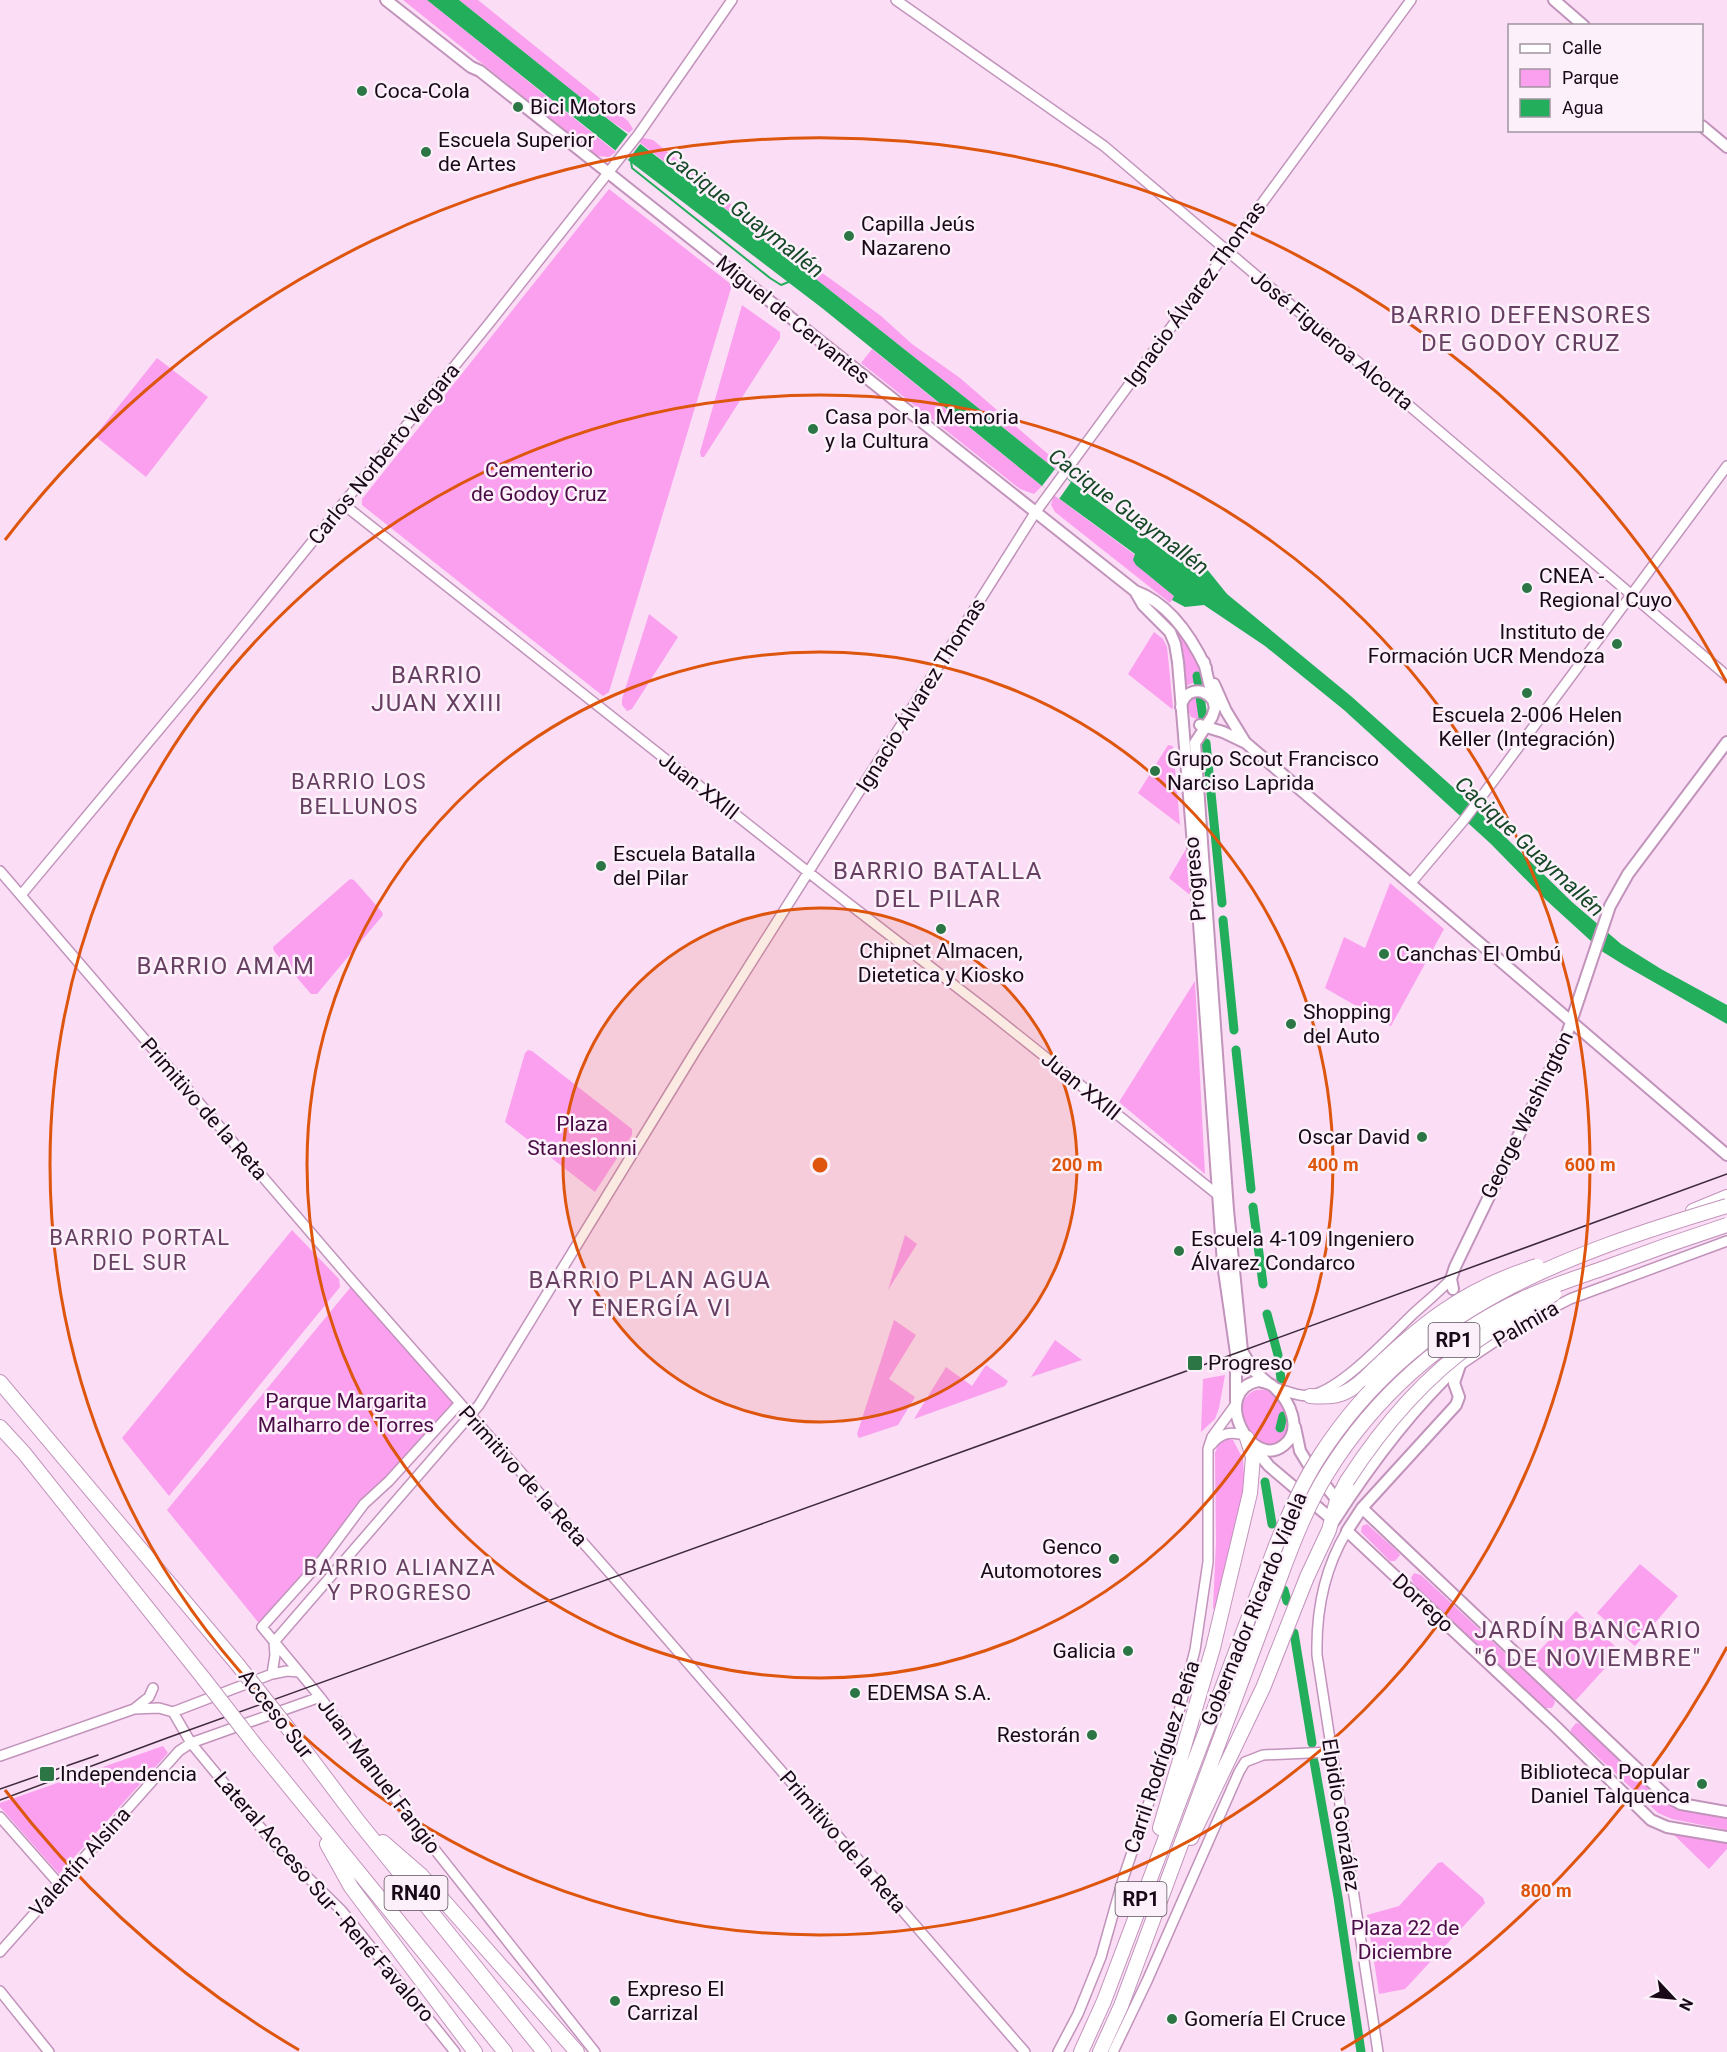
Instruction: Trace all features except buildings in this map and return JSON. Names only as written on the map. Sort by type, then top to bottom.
[{"type":"highway","points":[[1310,1396],[1334,1397],[1352,1390],[1417,1329],[1460,1298],[1516,1272],[1625,1239],[1727,1197]]},
{"type":"highway","name":"Gobernador Ricardo Videla","points":[[1081,2052],[1104,2001],[1290,1510],[1320,1455],[1362,1401],[1391,1370],[1425,1340],[1480,1302],[1520,1281],[1625,1239],[1727,1206]]},
{"type":"highway","name":"Gobernador Ricardo Videla","points":[[1100,2052],[1121,2006],[1215,1750],[1305,1516],[1328,1472],[1354,1435],[1384,1400],[1418,1366],[1468,1330],[1521,1299],[1722,1227]]},
{"type":"highway","points":[[1161,1896],[1249,1720],[1340,1503],[1347,1481],[1374,1440],[1400,1409],[1448,1363],[1476,1341],[1511,1318],[1592,1272]]},
{"type":"highway","name":"Acceso Sur","points":[[0,1382],[238,1665],[358,1821],[544,2052]]},
{"type":"highway","name":"Acceso Sur","points":[[0,1427],[24,1453],[256,1746],[505,2052]]},
{"type":"highway","points":[[1145,1889],[1169,1793],[1213,1648],[1250,1493],[1253,1457],[1247,1438]]},
{"type":"highway","points":[[311,1813],[351,1887],[475,2052]]},
{"type":"highway","points":[[358,1821],[421,1875],[577,2052]]},
{"type":"main road","name":"Miguel de Cervantes","points":[[386,0],[471,67],[480,71],[1134,591],[1152,599],[1180,624],[1204,662]]},
{"type":"main road","name":"Miguel de Cervantes","points":[[396,0],[474,62],[480,71]]},
{"type":"main road","points":[[1554,0],[1582,24]]},
{"type":"main road","points":[[1703,128],[1727,147]]},
{"type":"main road","name":"Miguel de Cervantes","points":[[1134,591],[1143,605],[1167,629],[1174,640],[1178,662],[1181,711]]},
{"type":"main road","points":[[1204,662],[1211,686],[1214,713],[1206,724]]},
{"type":"main road","points":[[1204,662],[1226,711],[1246,743]]},
{"type":"main road","points":[[1226,711],[1205,693],[1195,691],[1184,698],[1181,711],[1192,724],[1206,724],[1246,743],[1727,1155]]},
{"type":"main road","name":"Progreso","points":[[1181,711],[1222,1195],[1242,1351],[1253,1370],[1276,1387]]},
{"type":"main road","name":"Progreso","points":[[1206,724],[1195,743],[1226,1290],[1236,1353],[1236,1403]]},
{"type":"main road","name":"George Washington","points":[[1452,1284],[1463,1249],[1559,1053],[1614,897],[1628,874],[1727,742]]},
{"type":"main road","points":[[1347,1531],[1362,1508],[1451,1412],[1459,1397],[1454,1383],[1460,1365],[1461,1341]]},
{"type":"main road","name":"Palmira","points":[[1340,1503],[1436,1386],[1460,1365]]},
{"type":"main road","points":[[1331,1523],[1269,1466],[1247,1438],[1237,1418],[1236,1403],[1243,1390],[1253,1382],[1276,1387],[1292,1415],[1300,1451],[1340,1503]]},
{"type":"main road","points":[[1247,1438],[1265,1449],[1278,1449],[1287,1443],[1294,1425]]},
{"type":"main road","name":"Dorrego","points":[[1362,1508],[1666,1796],[1680,1804],[1727,1812]]},
{"type":"main road","name":"Dorrego","points":[[1347,1531],[1554,1725],[1651,1820],[1667,1827],[1727,1837]]},
{"type":"street","name":"Carlos Norberto Vergara","points":[[21,895],[197,684],[495,317],[634,139],[732,0]]},
{"type":"street","name":"José Figueroa Alcorta","points":[[896,0],[1104,146],[1727,676]]},
{"type":"street","name":"Ignacio Álvarez Thomas","points":[[471,1417],[696,1050],[1035,513],[1411,0]]},
{"type":"street","points":[[1410,884],[1474,807],[1727,466]]},
{"type":"street","name":"Juan XXIII","points":[[343,504],[809,873],[1222,1195]]},
{"type":"street","name":"Primitivo de la Reta","points":[[0,871],[459,1404],[609,1572],[1025,2052]]},
{"type":"street","name":"Palmira","points":[[1460,1365],[1518,1326],[1570,1299],[1727,1241]]},
{"type":"street","points":[[1276,1387],[1310,1396],[1327,1389],[1342,1379],[1452,1284]]},
{"type":"street","name":"Carril Rodríguez Peña","points":[[1058,2052],[1078,2014],[1101,1957],[1123,1879],[1177,1719],[1195,1650],[1208,1562],[1208,1449],[1212,1437],[1236,1403]]},
{"type":"street","name":"Juan Manuel Fangio","points":[[459,1404],[389,1481],[364,1504],[324,1559],[262,1627],[320,1697],[413,1822],[595,2052]]},
{"type":"street","points":[[272,1674],[275,1656],[274,1642],[471,1417]]},
{"type":"street","points":[[1208,1449],[1223,1434],[1232,1432],[1247,1438]]},
{"type":"street","name":"Elpidio González","points":[[1347,1531],[1329,1565],[1319,1613],[1317,1655],[1378,2052]]},
{"type":"street","points":[[0,1756],[134,1709],[159,1708],[173,1712],[272,1674],[287,1671],[299,1672]]},
{"type":"street","points":[[134,1709],[149,1697],[153,1688]]},
{"type":"street","name":"Valentín Alsina","points":[[0,1952],[179,1751],[191,1743],[320,1697]]},
{"type":"street","name":"Lateral Acceso Sur - René Favaloro","points":[[173,1712],[191,1743],[275,1845],[342,1911],[455,2052]]},
{"type":"street","points":[[1113,2052],[1245,1762],[1263,1755],[1331,1752]]},
{"type":"street","points":[[0,1817],[60,1885]]},
{"type":"street","points":[[0,1991],[49,2052]]},
{"type":"green space","points":[[403,0],[427,0],[616,152],[609,157],[597,156]]},
{"type":"green space","points":[[459,0],[478,0],[628,121],[633,129],[629,133],[609,120]]},
{"type":"green space","points":[[643,138],[653,140],[756,225],[881,316],[912,344],[960,378],[1056,461],[1058,464],[1055,469],[639,142]]},
{"type":"green space","name":"Cementerio de Godoy Cruz","points":[[609,189],[732,285],[609,692],[603,696],[362,505],[362,499]]},
{"type":"green space","points":[[742,305],[780,332],[780,338],[706,454],[701,457],[700,452]]},
{"type":"green space","points":[[872,349],[1042,486],[1034,494],[1020,489],[861,363]]},
{"type":"green space","points":[[157,358],[208,397],[146,477],[95,436]]},
{"type":"green space","points":[[1054,495],[1135,555],[1134,557],[1146,573],[1175,596],[1170,603],[1055,512],[1051,505]]},
{"type":"green space","points":[[649,614],[678,637],[632,709],[627,711],[622,705],[622,699]]},
{"type":"green space","points":[[1168,618],[1188,644],[1205,683],[1201,682],[1199,675],[1195,677],[1196,682],[1185,686],[1183,650],[1177,633],[1166,619]]},
{"type":"green space","points":[[1154,632],[1163,639],[1167,647],[1172,709],[1128,674]]},
{"type":"green space","points":[[1198,696],[1200,720],[1191,717],[1187,708],[1190,699]]},
{"type":"green space","points":[[1168,745],[1173,746],[1180,825],[1138,793]]},
{"type":"green space","points":[[1186,849],[1190,895],[1169,878]]},
{"type":"green space","points":[[350,879],[354,880],[383,915],[317,994],[311,994],[273,947]]},
{"type":"green space","name":"Canchas El Ombú","points":[[1390,883],[1444,929],[1391,1026],[1325,988],[1344,937],[1365,948]]},
{"type":"green space","points":[[1195,981],[1205,1174],[1119,1102]]},
{"type":"green space","name":"Plaza Staneslonni","points":[[528,1050],[632,1129],[632,1135],[595,1192],[505,1122],[525,1053]]},
{"type":"green space","points":[[292,1230],[339,1279],[340,1287],[169,1496],[122,1438]]},
{"type":"green space","points":[[905,1235],[917,1244],[888,1290]]},
{"type":"green space","name":"Parque Margarita Malharro de Torres","points":[[354,1283],[459,1404],[262,1627],[167,1510]]},
{"type":"green space","points":[[894,1320],[916,1335],[889,1379],[915,1397],[898,1425],[859,1438],[857,1434]]},
{"type":"green space","points":[[1055,1340],[1082,1360],[1031,1377]]},
{"type":"green space","points":[[986,1365],[1008,1381],[1005,1386],[914,1419],[946,1367],[972,1386]]},
{"type":"green space","points":[[1225,1375],[1215,1419],[1201,1432],[1203,1379]]},
{"type":"green space","points":[[1256,1390],[1267,1390],[1273,1394],[1280,1402],[1287,1417],[1288,1428],[1284,1440],[1269,1446],[1254,1438],[1243,1416],[1244,1401]]},
{"type":"green space","points":[[1226,1438],[1233,1440],[1243,1459],[1245,1492],[1216,1618],[1213,1607],[1216,1543],[1215,1453],[1218,1445]]},
{"type":"green space","points":[[1367,1524],[1398,1552],[1400,1555],[1395,1561],[1390,1561],[1361,1532],[1362,1526]]},
{"type":"green space","points":[[1640,1564],[1678,1596],[1635,1646],[1597,1613]]},
{"type":"green space","points":[[1414,1573],[1421,1575],[1554,1699],[1555,1703],[1552,1708],[1545,1708],[1414,1585],[1411,1578]]},
{"type":"green space","points":[[1576,1611],[1617,1648],[1617,1655],[1576,1700],[1572,1699],[1531,1660]]},
{"type":"green space","points":[[1576,1723],[1580,1724],[1666,1804],[1679,1810],[1727,1819],[1727,1830],[1672,1819],[1658,1813],[1571,1732]]},
{"type":"green space","points":[[163,1746],[168,1753],[59,1874],[0,1807],[0,1803]]},
{"type":"green space","points":[[1672,1833],[1727,1842],[1727,1849],[1709,1869]]},
{"type":"green space","name":"Plaza 22 de Diciembre","points":[[1442,1862],[1483,1898],[1485,1903],[1405,1989],[1379,1994],[1367,1915],[1399,1906],[1438,1863]]},
{"type":"water","points":[[427,0],[459,0],[1055,469],[1171,556],[1186,558],[1206,568],[1227,594],[1352,697],[1464,797],[1572,902],[1621,944],[1727,1005],[1727,1024],[1603,952],[1546,900],[1491,844],[1344,710],[1265,646],[1204,605],[1185,607],[1172,600],[1174,596],[1136,565],[1133,560],[1135,554],[1042,486],[822,308],[616,151]]},
{"type":"pier","points":[[628,134],[641,143],[628,160],[615,151]]},
{"type":"pier","points":[[1055,469],[1071,482],[1059,499],[1042,486]]},
{"type":"waterway","points":[[631,161],[632,168],[770,278],[781,285],[791,281]]},
{"type":"waterway","points":[[1197,676],[1198,682]]},
{"type":"waterway","points":[[1200,697],[1203,717]]},
{"type":"waterway","points":[[1206,743],[1222,903]]},
{"type":"waterway","points":[[1223,920],[1234,1030]]},
{"type":"waterway","points":[[1236,1050],[1251,1189]]},
{"type":"waterway","points":[[1253,1207],[1263,1284]]},
{"type":"waterway","points":[[1267,1314],[1278,1355]]},
{"type":"waterway","points":[[1280,1371],[1281,1379]]},
{"type":"waterway","points":[[1280,1428],[1283,1416]]},
{"type":"waterway","points":[[1265,1482],[1272,1524]]},
{"type":"waterway","points":[[1284,1590],[1287,1601]]},
{"type":"waterway","points":[[1294,1633],[1312,1743]]},
{"type":"waterway","points":[[1314,1761],[1338,1897],[1361,2052]]},
{"type":"tram line","points":[[0,1800],[1727,1174]]},
{"type":"tram line","points":[[0,1789],[98,1755]]},
{"type":"place","name":"Coca-Cola","points":[[362,91]]},
{"type":"place","name":"Bici Motors","points":[[518,107]]},
{"type":"place","name":"Escuela Superior de Artes","points":[[426,152]]},
{"type":"place","name":"Capilla Jeús Nazareno","points":[[849,236]]},
{"type":"place","name":"Casa por la Memoria y la Cultura","points":[[813,429]]},
{"type":"place","name":"CNEA - Regional Cuyo","points":[[1527,588]]},
{"type":"place","name":"Instituto de Formación UCR Mendoza","points":[[1617,644]]},
{"type":"place","name":"Escuela 2-006 Helen Keller (Integración)","points":[[1527,693]]},
{"type":"place","name":"Grupo Scout Francisco Narciso Laprida","points":[[1155,771]]},
{"type":"place","name":"Escuela Batalla del Pilar","points":[[601,866]]},
{"type":"place","name":"Chipnet Almacen, Dietetica y Kiosko","points":[[941,929]]},
{"type":"place","name":"Canchas El Ombú","points":[[1384,954]]},
{"type":"place","name":"Shopping del Auto","points":[[1291,1024]]},
{"type":"place","name":"Oscar David","points":[[1422,1137]]},
{"type":"place","name":"Escuela 4-109 Ingeniero Álvarez Condarco","points":[[1179,1251]]},
{"type":"place","name":"Progreso","points":[[1195,1363]]},
{"type":"place","name":"Genco Automotores","points":[[1114,1559]]},
{"type":"place","name":"Galicia","points":[[1128,1651]]},
{"type":"place","name":"EDEMSA S.A.","points":[[855,1693]]},
{"type":"place","name":"Restorán","points":[[1092,1735]]},
{"type":"place","name":"Independencia","points":[[47,1774]]},
{"type":"place","name":"Biblioteca Popular Daniel Talquenca","points":[[1702,1784]]},
{"type":"place","name":"Expreso El Carrizal","points":[[615,2001]]},
{"type":"place","name":"Gomería El Cruce","points":[[1172,2019]]},
{"type":"district","name":"BARRIO DEFENSORES DE GODOY CRUZ","points":[[1521,329]]},
{"type":"district","name":"BARRIO JUAN XXIII","points":[[437,689]]},
{"type":"district","name":"BARRIO LOS BELLUNOS","points":[[359,794]]},
{"type":"district","name":"BARRIO BATALLA DEL PILAR","points":[[938,885]]},
{"type":"district","name":"BARRIO AMAM","points":[[226,966]]},
{"type":"district","name":"BARRIO PORTAL DEL SUR","points":[[140,1250]]},
{"type":"district","name":"BARRIO PLAN AGUA Y ENERGÍA VI","points":[[650,1294]]},
{"type":"district","name":"BARRIO ALIANZA Y PROGRESO","points":[[400,1580]]},
{"type":"district","name":"JARDÍN BANCARIO \"6 DE NOVIEMBRE\"","points":[[1588,1644]]},
{"type":"water label","name":"Cacique Guaymallén","points":[[745,213]]},
{"type":"water label","name":"Cacique Guaymallén","points":[[1129,511]]},
{"type":"water label","name":"Cacique Guaymallén","points":[[1530,846]]}]
